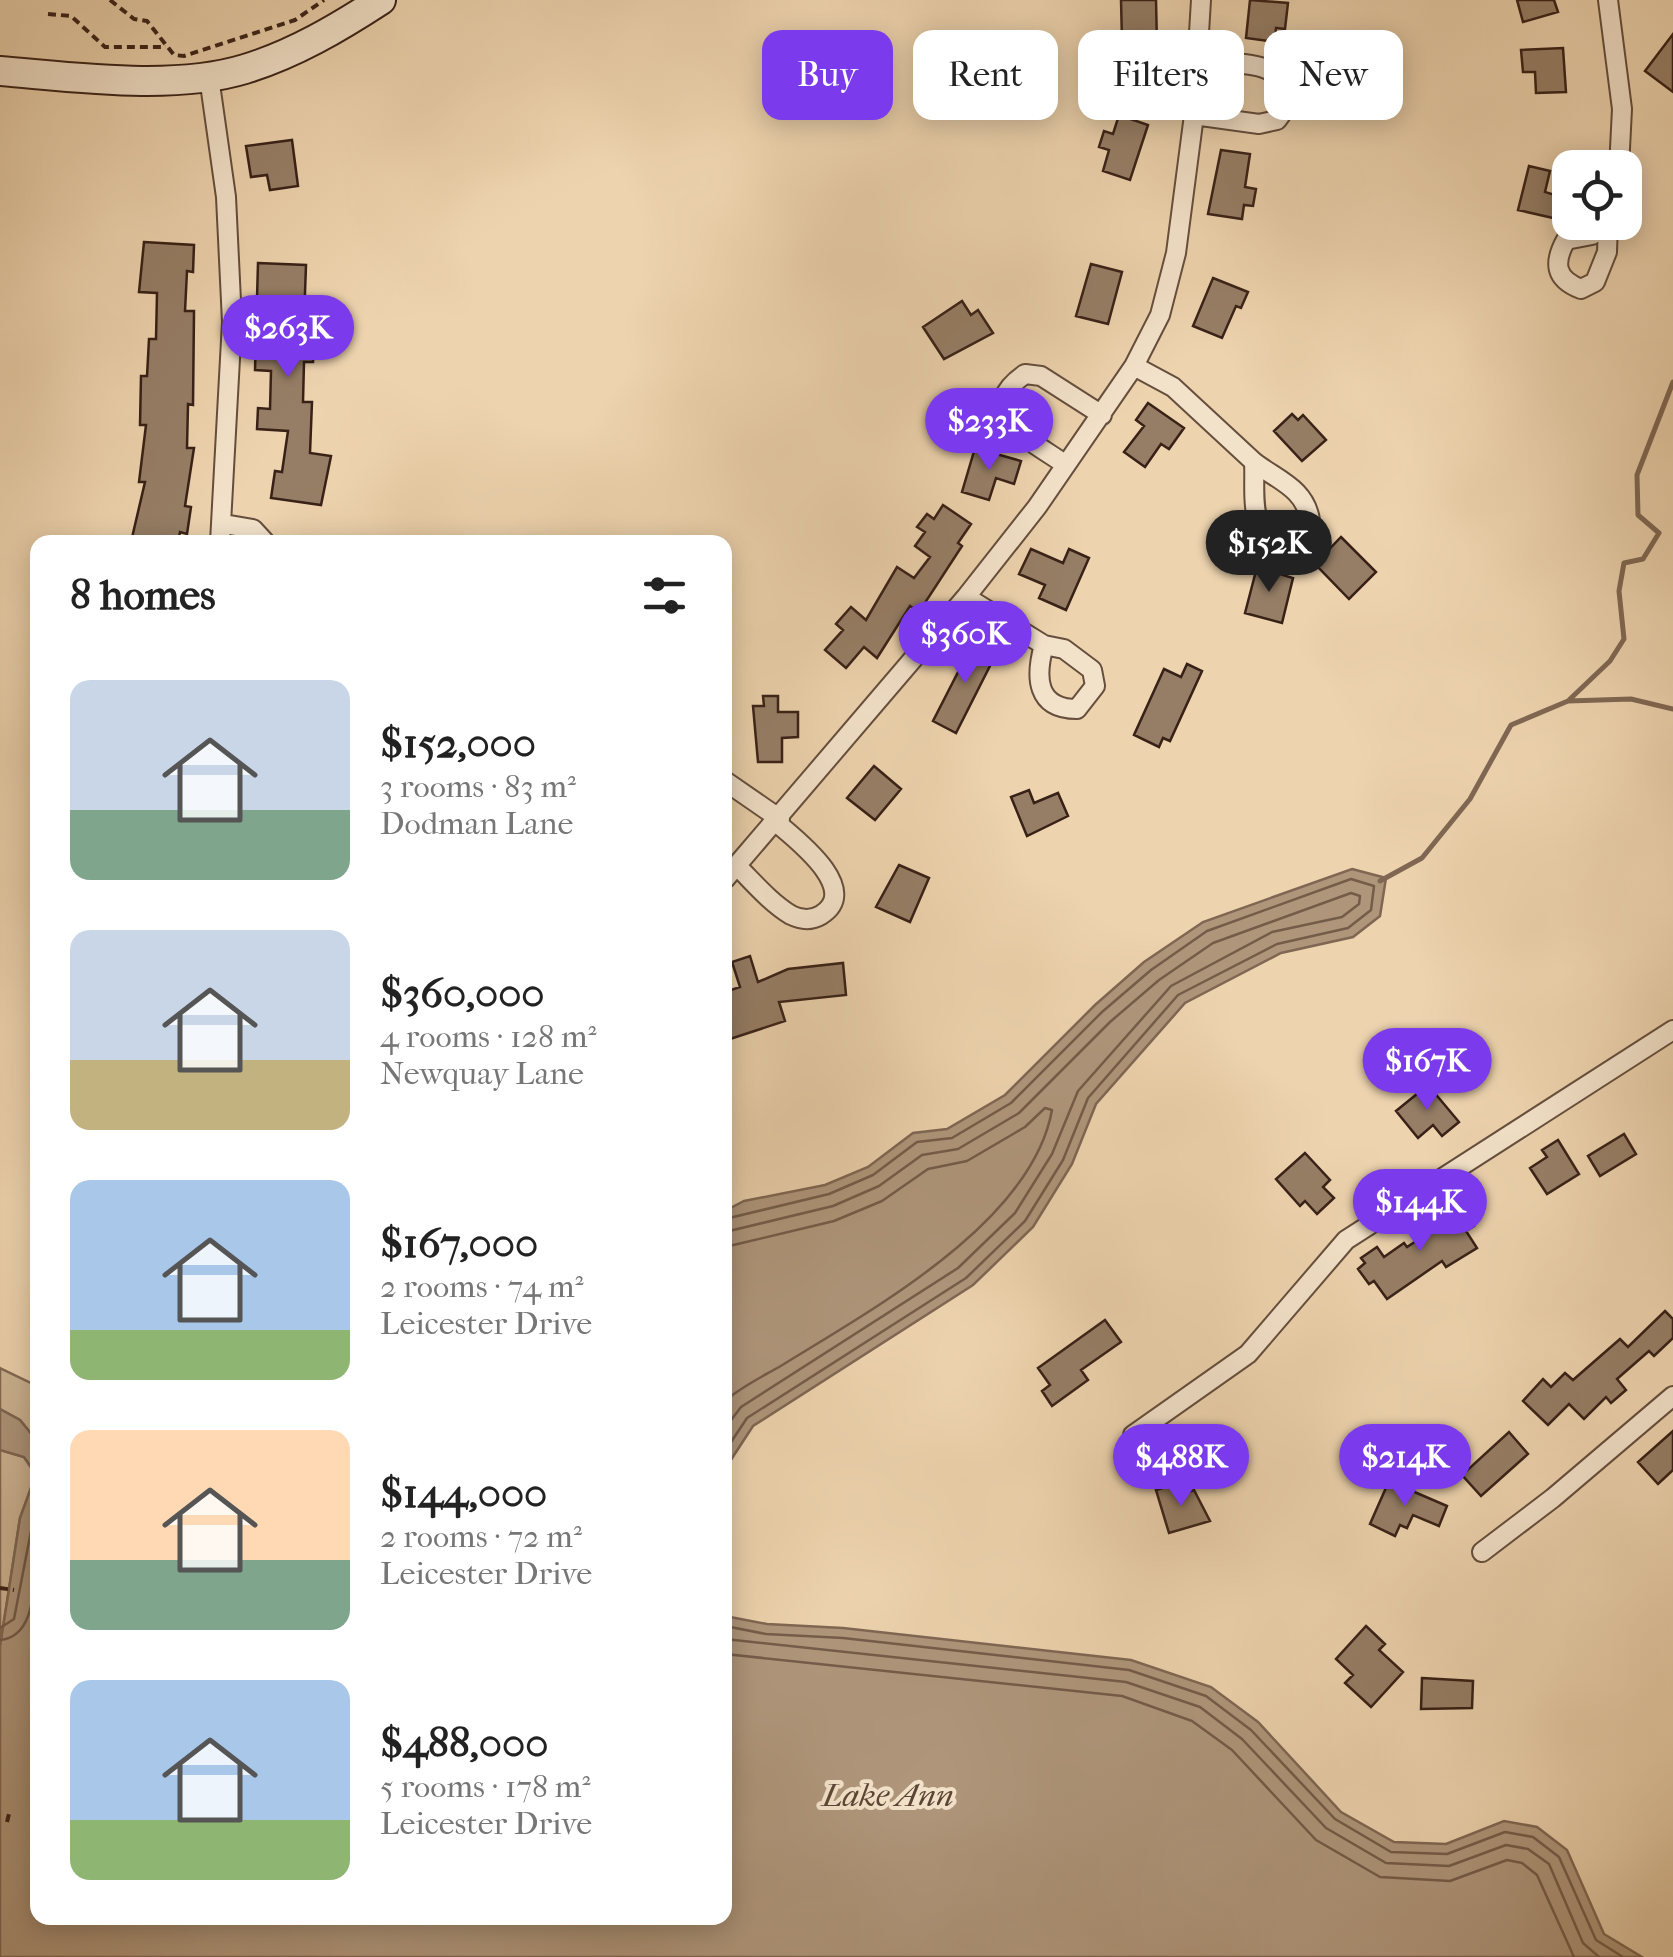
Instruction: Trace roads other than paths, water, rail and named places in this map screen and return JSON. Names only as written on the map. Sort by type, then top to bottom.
[{"type":"main road","points":[[0,71],[91,78],[209,77],[245,69],[329,34],[381,0]]},
{"type":"street","points":[[1199,30],[1201,0]]},
{"type":"street","points":[[1608,0],[1620,81],[1619,150]]},
{"type":"street","points":[[1230,120],[1259,124],[1277,120],[1293,98],[1289,81],[1275,71],[1244,68]]},
{"type":"street","points":[[209,77],[226,197],[232,322],[222,533],[252,529],[258,535]]},
{"type":"street","points":[[732,868],[779,821],[966,597],[1066,465],[1134,366],[1160,315],[1176,252],[1193,120]]},
{"type":"street","points":[[1134,366],[1173,387],[1254,462]]},
{"type":"street","points":[[1066,465],[1012,428],[1003,398],[1010,384],[1025,374],[1040,376],[1102,415]]},
{"type":"street","points":[[966,597],[1044,645]]},
{"type":"street","points":[[732,787],[779,821],[831,878],[834,896],[826,912],[812,920],[794,917],[732,870]]},
{"type":"street","points":[[1132,1435],[1248,1354],[1346,1240],[1673,1030]]},
{"type":"street","points":[[1482,1552],[1554,1498],[1673,1396]]},
{"type":"water","points":[[1352,869],[1386,878],[1380,916],[1353,937],[1281,953],[1185,1003],[1096,1104],[1072,1164],[1033,1227],[973,1285],[753,1426],[732,1458],[732,1207],[744,1201],[825,1185],[868,1167],[913,1133],[947,1129],[1005,1095],[1144,962],[1203,922]]},
{"type":"water","name":"Lake Ann","points":[[0,1409],[20,1420],[30,1432],[30,1466],[24,1457],[0,1450]]},
{"type":"water","name":"Lake Ann","points":[[30,1490],[30,1925],[732,1925],[732,1617],[1131,1660],[1211,1687],[1258,1722],[1341,1812],[1394,1842],[1446,1844],[1504,1821],[1537,1827],[1567,1850],[1604,1934],[1642,1957],[0,1957],[0,1647],[20,1518]]},
{"type":"waterway","points":[[1569,700],[1610,661],[1624,639],[1619,591],[1624,563],[1643,559],[1659,533],[1638,515],[1637,475],[1673,382]]},
{"type":"waterway","points":[[1380,881],[1422,858],[1470,799],[1511,725],[1568,701],[1631,699],[1673,709]]}]
